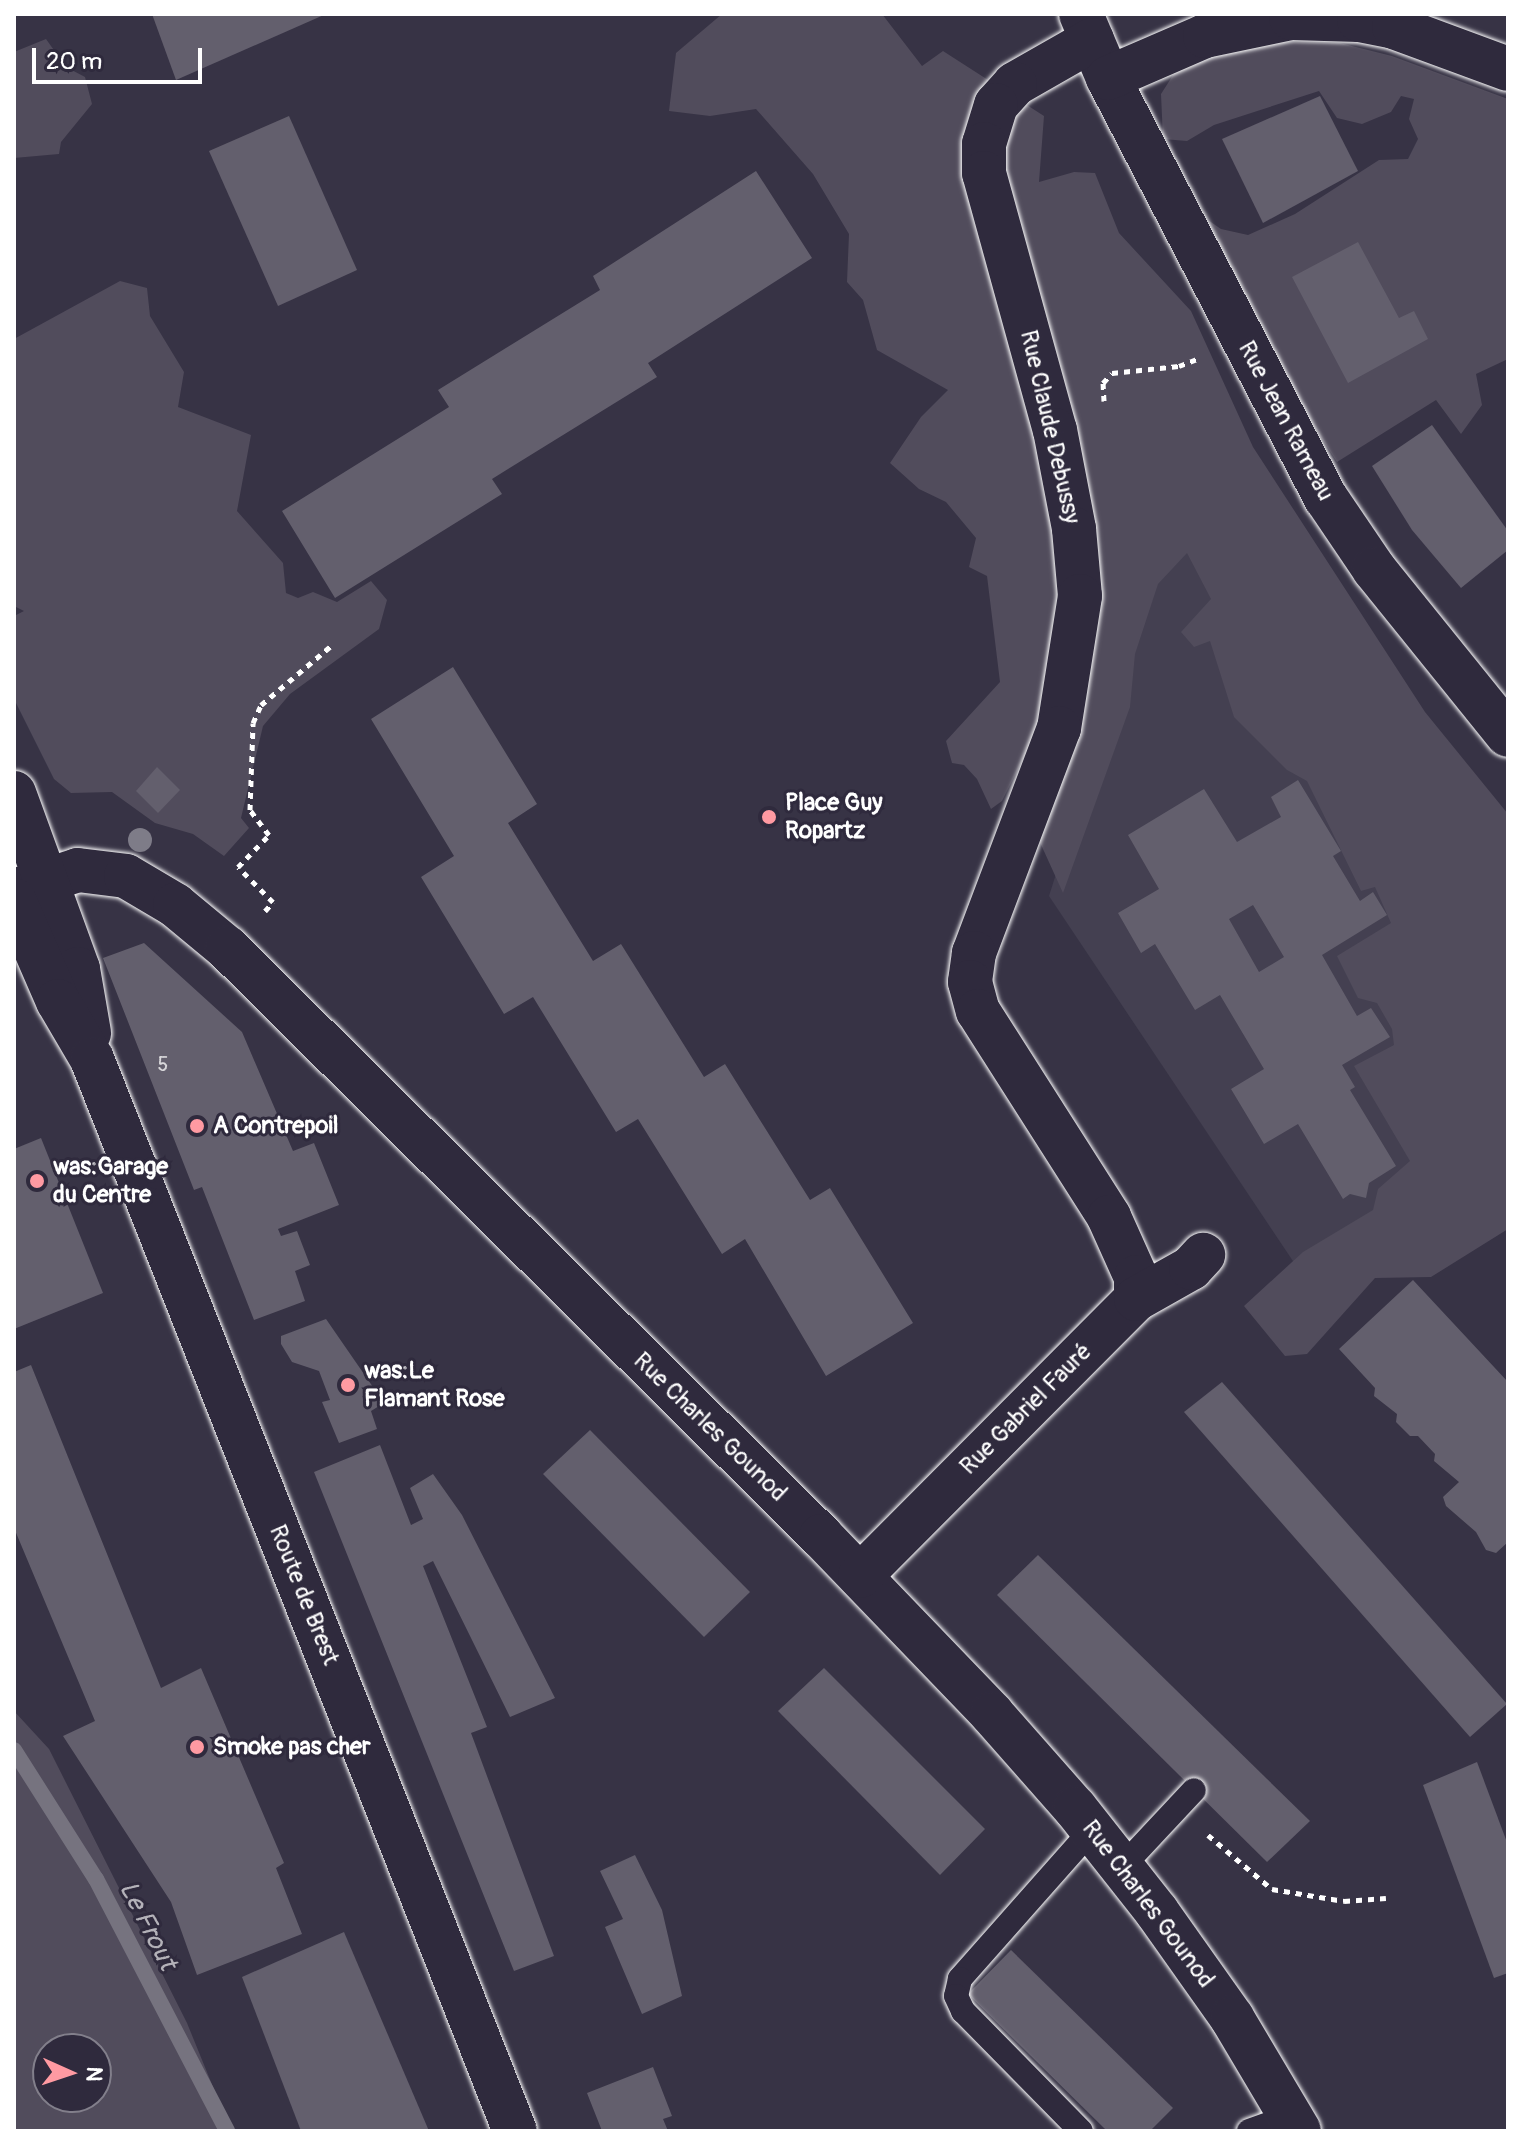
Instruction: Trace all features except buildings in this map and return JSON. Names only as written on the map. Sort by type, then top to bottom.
[{"type":"street","name":"Rue Claude Debussy","points":[[1136,1299],[1136,1277],[1109,1217],[972,998],[974,953],[1059,728],[1071,677],[1080,596],[1074,529],[1055,430],[984,173],[984,144],[996,105],[1015,84],[1093,44],[1205,36],[1291,18],[1359,20],[1394,27],[1508,69]]},
{"type":"street","name":"Rue Jean Rameau","points":[[1093,44],[1242,340],[1326,498],[1374,569],[1508,735]]},
{"type":"street","name":"Route de Brest","points":[[14,793],[25,890],[78,969],[92,1059],[515,2131]]},
{"type":"street","name":"Rue Charles Gounod","points":[[25,890],[91,869],[126,876],[200,924],[860,1576],[992,1714],[1122,1867],[1232,2018],[1295,2123]]},
{"type":"street","name":"Rue Gabriel Fauré","points":[[860,1576],[1136,1299],[1203,1255]]},
{"type":"lane","points":[[1122,1867],[1187,1798]]},
{"type":"lane","points":[[1081,1842],[960,1979],[956,1996],[963,2011],[1081,2131]]},
{"type":"lane","points":[[1249,2131],[1295,2123]]},
{"type":"path","points":[[1104,417],[1103,383],[1112,373],[1179,366],[1242,340]]},
{"type":"path","points":[[266,909],[273,902],[238,867],[269,835],[250,810],[253,723],[261,705],[332,645]]},
{"type":"path","points":[[1187,1798],[1255,1879],[1272,1889],[1344,1901],[1386,1898]]},
{"type":"shaded area","points":[[722,14],[882,14],[922,66],[943,51],[1044,116],[1039,182],[1074,172],[1095,173],[1119,233],[1191,311],[1253,447],[1425,712],[1508,814],[1508,1229],[1431,1277],[1375,1278],[1307,1354],[1285,1356],[1244,1306],[1303,1252],[1373,1210],[1378,1189],[1410,1161],[1354,1066],[1394,1045],[1392,1029],[1377,1003],[1358,998],[1337,956],[1391,923],[1375,887],[1361,891],[1307,781],[1287,770],[1234,717],[1210,641],[1194,647],[1181,632],[1211,599],[1187,553],[1158,584],[1135,654],[1130,707],[1063,893],[1038,838],[1066,763],[1032,741],[1002,801],[991,809],[977,779],[964,765],[952,763],[946,741],[1000,682],[987,576],[969,567],[976,538],[946,502],[919,489],[890,463],[921,417],[948,390],[877,350],[863,300],[847,282],[849,234],[813,174],[756,109],[710,116],[669,111],[676,53]]},
{"type":"shaded area","points":[[46,39],[66,67],[85,77],[92,104],[61,142],[59,154],[14,158],[14,52]]},
{"type":"shaded area","points":[[1275,42],[1340,43],[1392,56],[1508,99],[1508,359],[1476,374],[1482,405],[1461,434],[1436,400],[1337,462],[1242,314],[1205,218],[1221,229],[1248,235],[1295,214],[1379,160],[1408,159],[1418,139],[1409,119],[1414,99],[1401,96],[1391,112],[1362,124],[1337,118],[1319,91],[1214,125],[1187,141],[1163,139],[1161,94],[1182,61]]},
{"type":"shaded area","points":[[120,281],[147,288],[150,316],[184,372],[178,407],[251,435],[237,511],[283,563],[286,593],[298,598],[313,592],[337,602],[371,581],[387,600],[379,629],[290,694],[263,726],[241,818],[249,828],[224,856],[193,834],[155,823],[112,792],[71,793],[54,779],[14,699],[14,616],[24,611],[14,606],[14,339]]},
{"type":"shaded area","points":[[1202,415],[1508,1206],[1319,1300],[1049,896]]},
{"type":"shaded area","points":[[14,1711],[49,1749],[187,2023],[231,2131],[14,2131]]},
{"type":"waterway","name":"Le Frout","points":[[14,1750],[96,1879],[227,2131]]},
{"type":"place","name":"Place Guy Ropartz","points":[[769,817]]},
{"type":"place","name":"A Contrepoil","points":[[197,1126]]},
{"type":"place","name":"was:Garage du Centre","points":[[37,1181]]},
{"type":"place","name":"was:Le Flamant Rose","points":[[348,1385]]},
{"type":"place","name":"Smoke pas cher","points":[[197,1747]]}]
